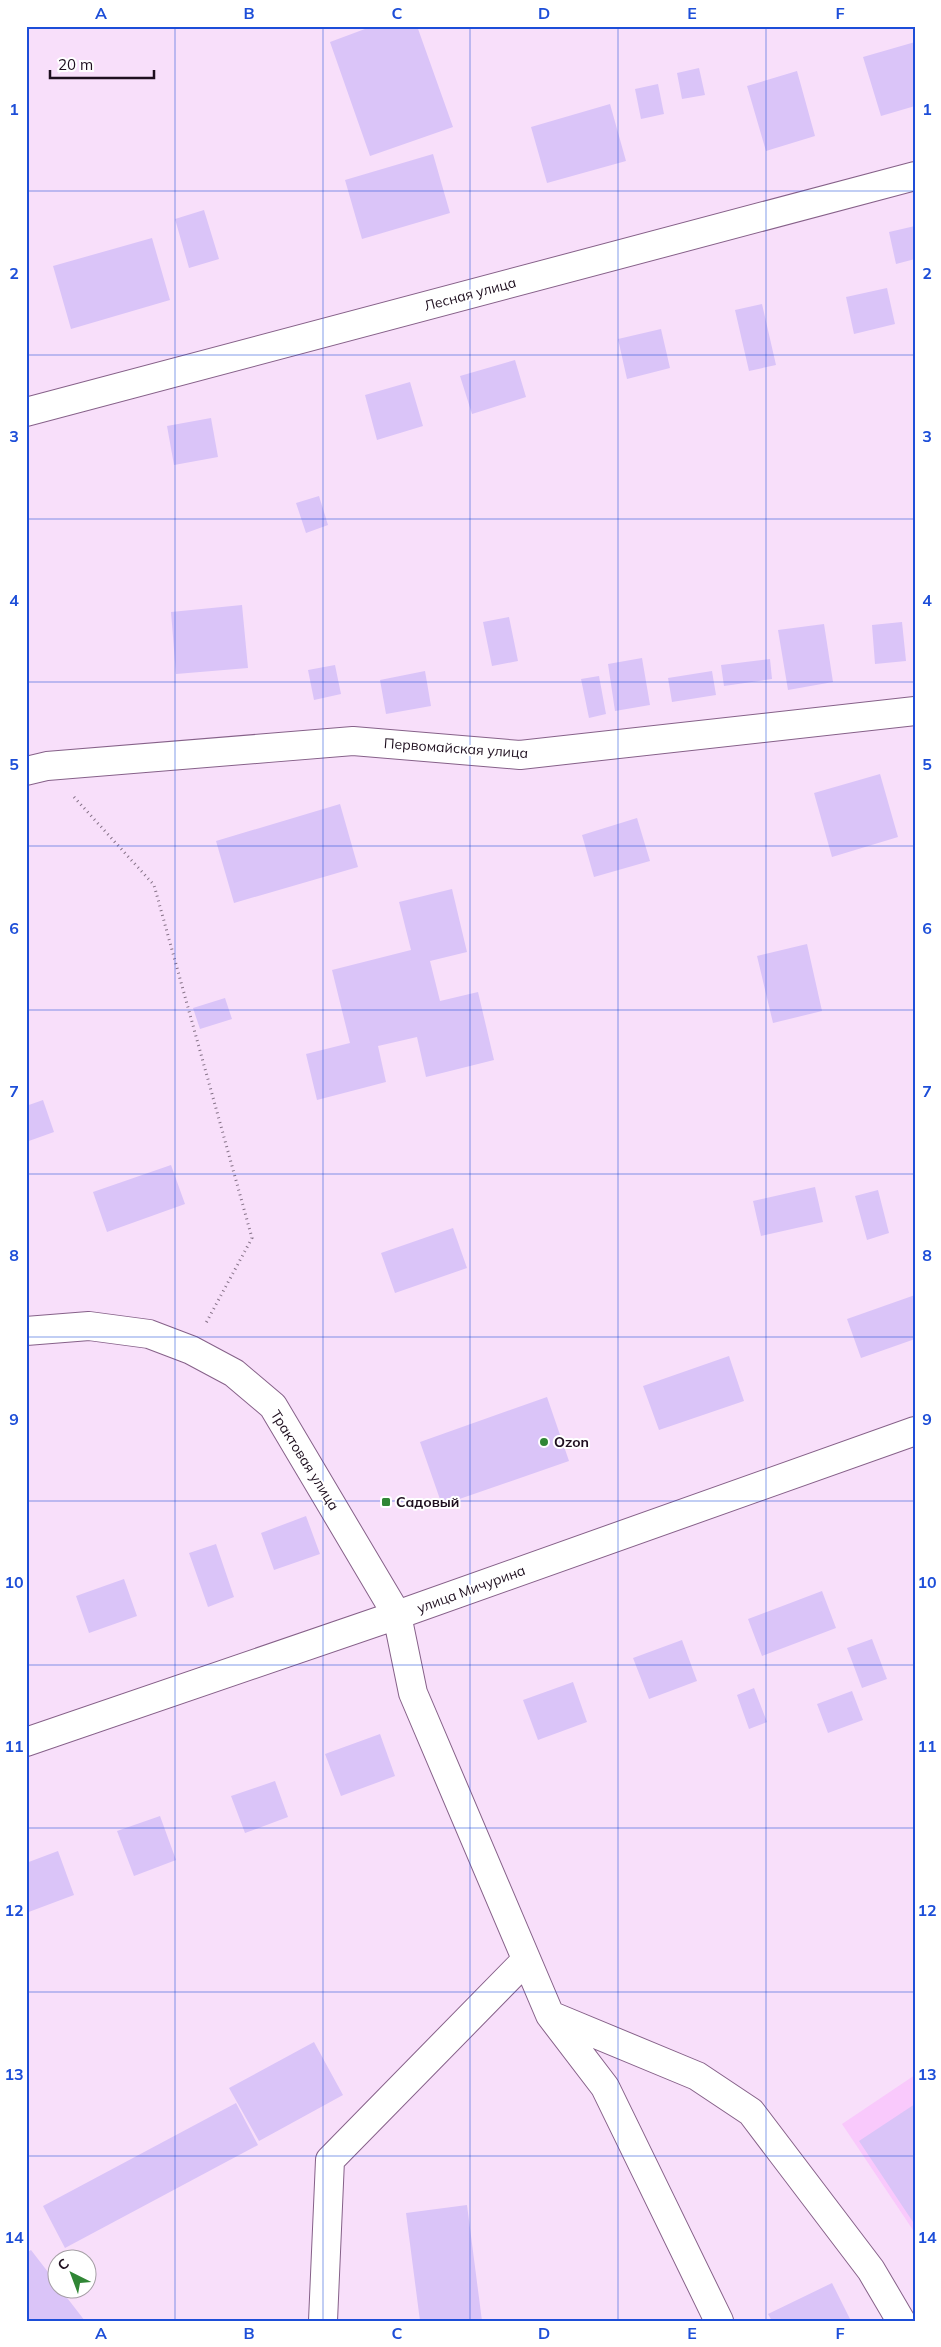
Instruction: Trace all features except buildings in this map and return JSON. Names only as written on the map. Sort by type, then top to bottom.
[{"type":"street","name":"Лесная улица","points":[[26,412],[915,176]]},
{"type":"street","name":"Первомайская улица","points":[[37,769],[353,741],[520,755],[915,711]]},
{"type":"street","name":"Трактовая улица","points":[[26,1331],[89,1326],[149,1334],[191,1350],[234,1373],[273,1406],[397,1615],[413,1693],[525,1961],[550,2015],[605,2087],[719,2321]]},
{"type":"street","name":"улица Мичурина","points":[[26,1742],[397,1615],[915,1431]]},
{"type":"street","points":[[322,2321],[330,2160],[525,1961]]},
{"type":"street","points":[[550,2015],[696,2076],[751,2112],[871,2270],[901,2321]]},
{"type":"path","points":[[37,769],[154,885],[252,1238],[191,1350]]},
{"type":"shaded area","points":[[915,2075],[915,2233],[842,2124]]},
{"type":"place","name":"Ozon","points":[[544,1442]]},
{"type":"place","name":"Садовый","points":[[386,1502]]}]
